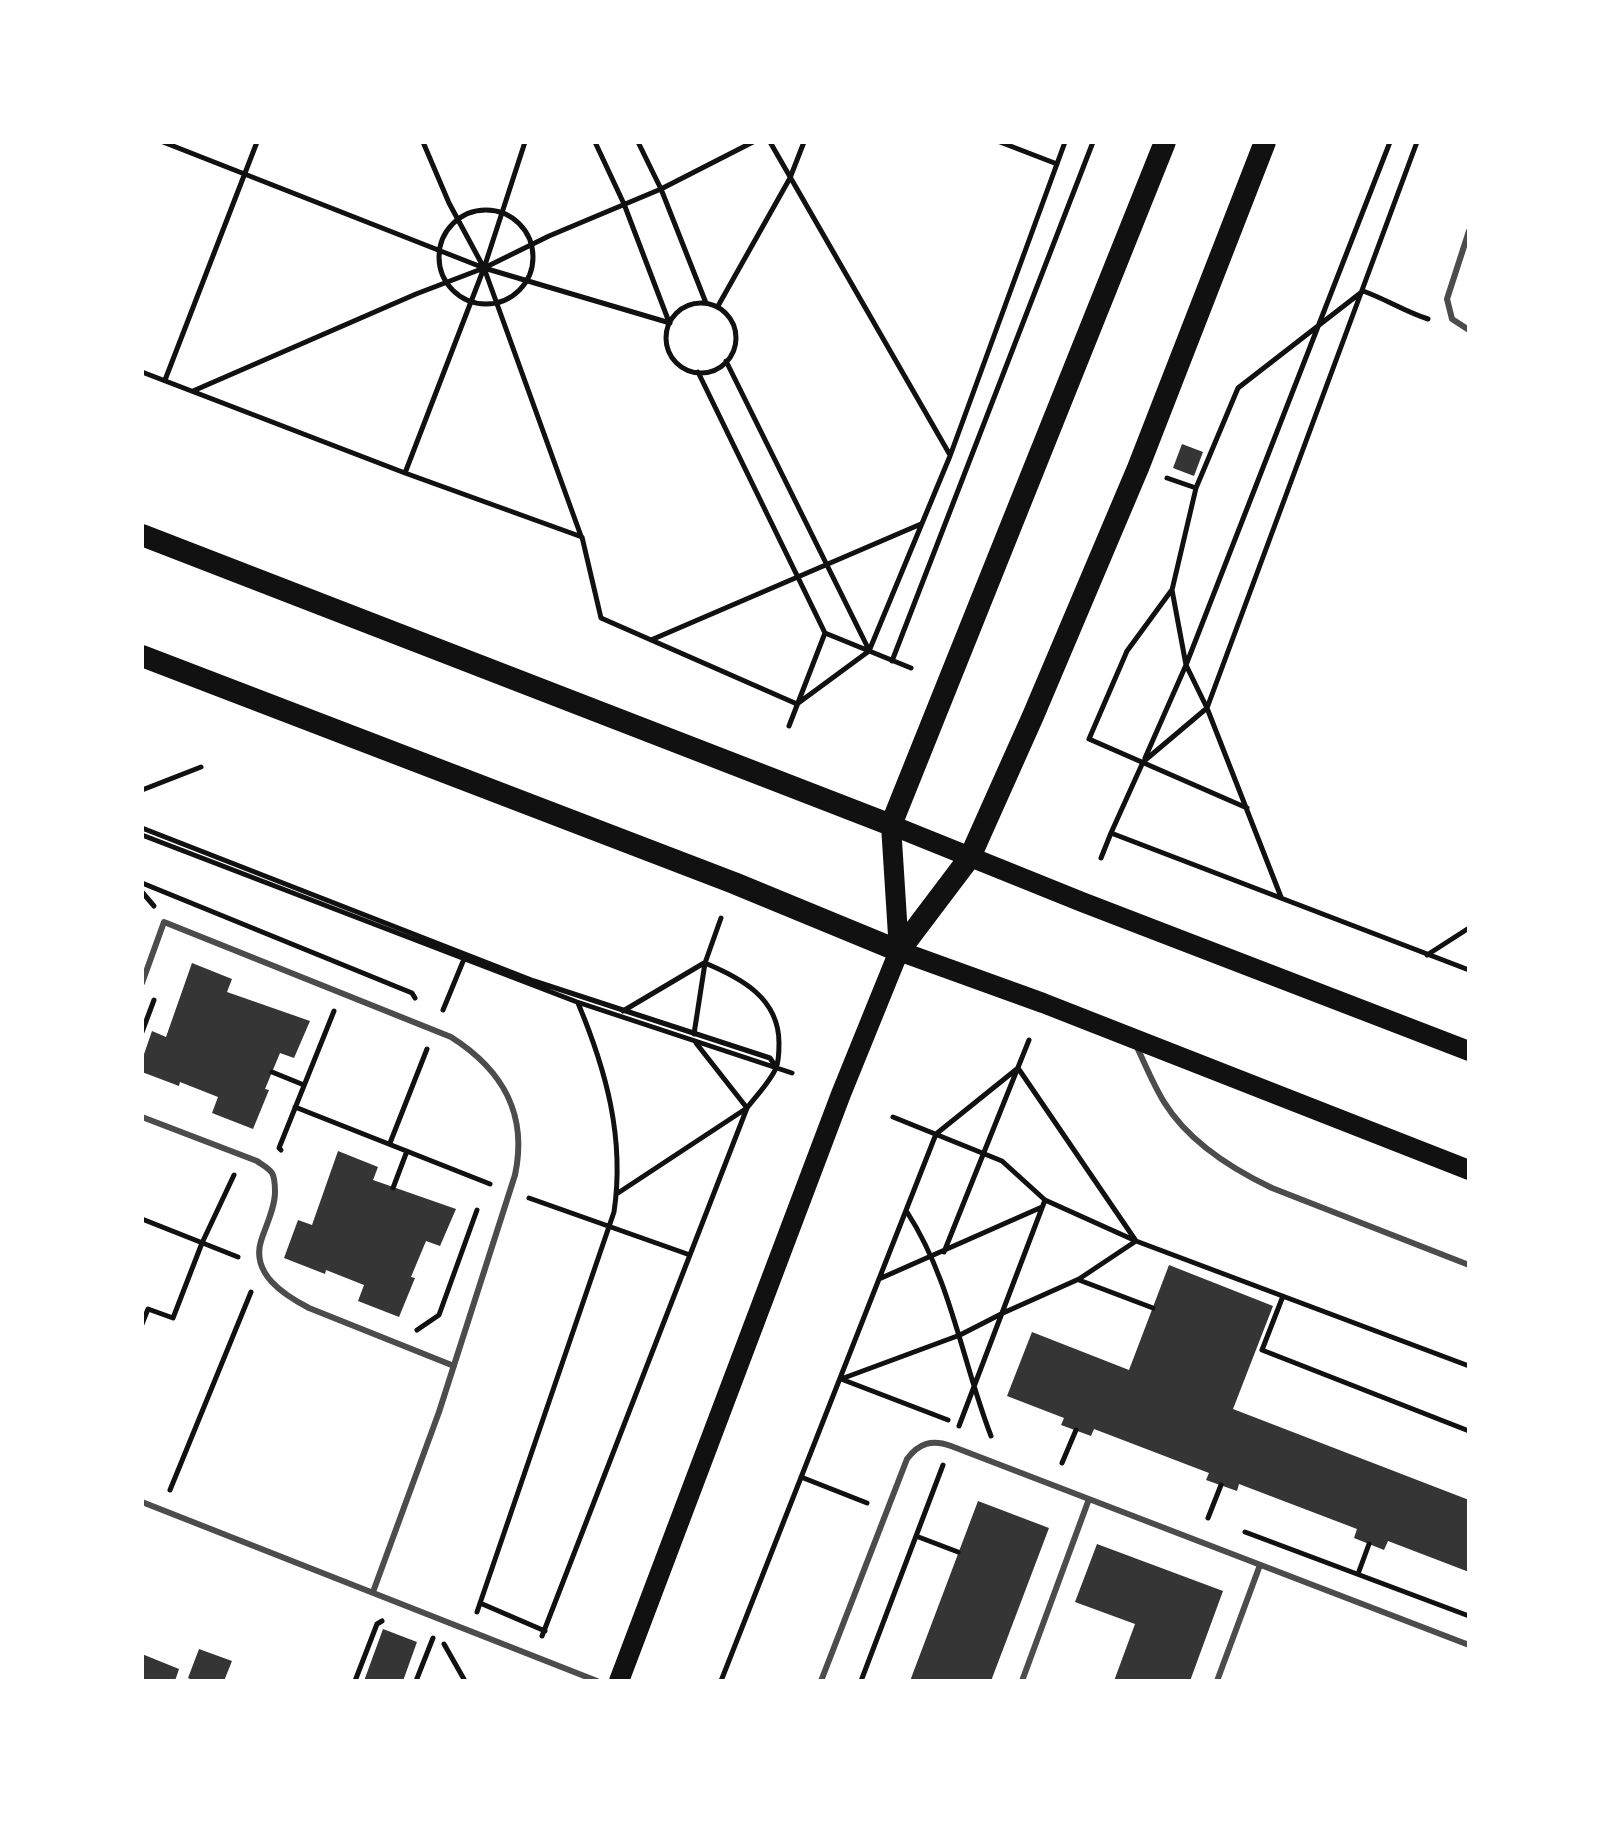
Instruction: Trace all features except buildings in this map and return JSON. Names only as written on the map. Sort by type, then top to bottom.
[{"type":"highway","points":[[142,535],[891,825],[1165,142]]},
{"type":"highway","points":[[142,656],[719,878],[899,951],[970,857],[1138,468],[1265,142]]},
{"type":"main road","points":[[619,1681],[841,1094],[899,951],[891,825],[1469,1051]]},
{"type":"main road","points":[[899,951],[1469,1170]]},
{"type":"lane","points":[[1469,231],[1447,299],[1452,319],[1469,330]]},
{"type":"lane","points":[[142,983],[164,922],[435,1029],[469,1048],[488,1066],[512,1104],[519,1128],[520,1154],[510,1192],[454,1366],[373,1592]]},
{"type":"lane","points":[[1132,1038],[1165,1104],[1182,1125],[1223,1160],[1272,1188],[1469,1265]]},
{"type":"lane","points":[[142,1117],[257,1161],[271,1172],[276,1186],[275,1199],[259,1246],[262,1267],[272,1283],[309,1308],[454,1366]]},
{"type":"lane","points":[[821,1681],[907,1459],[914,1450],[931,1442],[942,1443],[1469,1645]]},
{"type":"lane","points":[[1022,1681],[1089,1499]]},
{"type":"lane","points":[[142,1502],[597,1681]]},
{"type":"lane","points":[[1217,1681],[1260,1565]]},
{"type":"path","points":[[163,142],[484,268],[670,323]]},
{"type":"path","points":[[165,380],[257,142]]},
{"type":"path","points":[[423,142],[484,268],[582,537],[601,618],[797,704]]},
{"type":"path","points":[[405,473],[484,268],[525,142]]},
{"type":"path","points":[[595,142],[624,204],[670,323],[667,344],[671,354],[686,370],[710,372],[726,361],[735,347],[734,324],[718,306],[706,303],[685,307],[670,323]]},
{"type":"path","points":[[638,142],[661,189],[706,303]]},
{"type":"path","points":[[193,391],[484,268],[532,243],[661,189],[753,142]]},
{"type":"path","points":[[770,142],[950,456]]},
{"type":"path","points":[[718,306],[790,178],[804,142]]},
{"type":"path","points":[[1000,142],[1057,164]]},
{"type":"path","points":[[797,704],[869,651],[950,456],[1065,142]]},
{"type":"path","points":[[892,661],[1093,142]]},
{"type":"path","points":[[1101,858],[1186,665],[1390,142]]},
{"type":"path","points":[[1143,762],[1207,708],[1417,142]]},
{"type":"path","points":[[472,212],[502,212],[525,230],[534,256],[528,281],[520,291],[497,303],[470,302],[457,295],[446,283],[438,262],[439,250],[442,238],[458,219],[472,212]]},
{"type":"path","points":[[1248,808],[1089,739],[1127,651],[1172,590],[1196,488],[1238,388],[1363,291]]},
{"type":"path","points":[[1363,291],[1387,299],[1409,313]]},
{"type":"path","points":[[726,361],[869,651]]},
{"type":"path","points":[[142,372],[582,537]]},
{"type":"path","points":[[698,372],[825,633],[911,668]]},
{"type":"path","points":[[651,640],[922,524]]},
{"type":"path","points":[[1172,590],[1186,665],[1207,708],[1282,898]]},
{"type":"path","points":[[789,726],[825,633]]},
{"type":"path","points":[[142,790],[201,767]]},
{"type":"path","points":[[142,828],[534,981],[792,1073]]},
{"type":"path","points":[[1111,833],[1469,970]]},
{"type":"path","points":[[142,835],[577,1002],[694,1037],[747,1108]]},
{"type":"path","points":[[694,1037],[705,963],[721,918]]},
{"type":"path","points":[[1427,955],[1469,928]]},
{"type":"path","points":[[390,1143],[464,959]]},
{"type":"path","points":[[617,1015],[705,963]]},
{"type":"path","points":[[534,1658],[747,1108],[776,1068],[779,1033],[763,998],[742,981],[705,963]]},
{"type":"path","points":[[288,1162],[279,1148],[342,991]]},
{"type":"path","points":[[470,1633],[610,1227],[617,1194],[618,1167],[611,1097],[577,1002]]},
{"type":"path","points":[[944,1252],[1029,1040]]},
{"type":"path","points":[[721,1681],[936,1134],[1018,1068]]},
{"type":"path","points":[[1018,1068],[1136,1241]]},
{"type":"path","points":[[272,1072],[304,1085]]},
{"type":"path","points":[[295,1107],[510,1192],[690,1255]]},
{"type":"path","points":[[617,1194],[747,1108]]},
{"type":"path","points":[[893,1117],[1002,1161],[1045,1200],[1136,1241],[1469,1366]]},
{"type":"path","points":[[393,1188],[407,1151]]},
{"type":"path","points":[[142,1324],[148,1309],[173,1318],[202,1243],[235,1172]]},
{"type":"path","points":[[415,1331],[439,1315],[487,1182]]},
{"type":"path","points":[[879,1279],[1043,1206]]},
{"type":"path","points":[[906,1212],[932,1257],[960,1335],[973,1390],[991,1436]]},
{"type":"path","points":[[142,1219],[225,1252]]},
{"type":"path","points":[[841,1379],[960,1335],[1079,1279],[1136,1241]]},
{"type":"path","points":[[173,1481],[262,1267]]},
{"type":"path","points":[[1079,1279],[1153,1308]]},
{"type":"path","points":[[1283,1296],[1260,1349],[1469,1431]]},
{"type":"path","points":[[841,1379],[960,1424]]},
{"type":"path","points":[[1062,1463],[1076,1430]]},
{"type":"path","points":[[801,1477],[920,1525]]},
{"type":"path","points":[[1208,1518],[1221,1485]]},
{"type":"path","points":[[916,1536],[958,1552]]},
{"type":"path","points":[[1358,1574],[1369,1544]]},
{"type":"path","points":[[480,1603],[545,1631]]},
{"type":"path","points":[[416,1681],[436,1629],[465,1681]]}]
